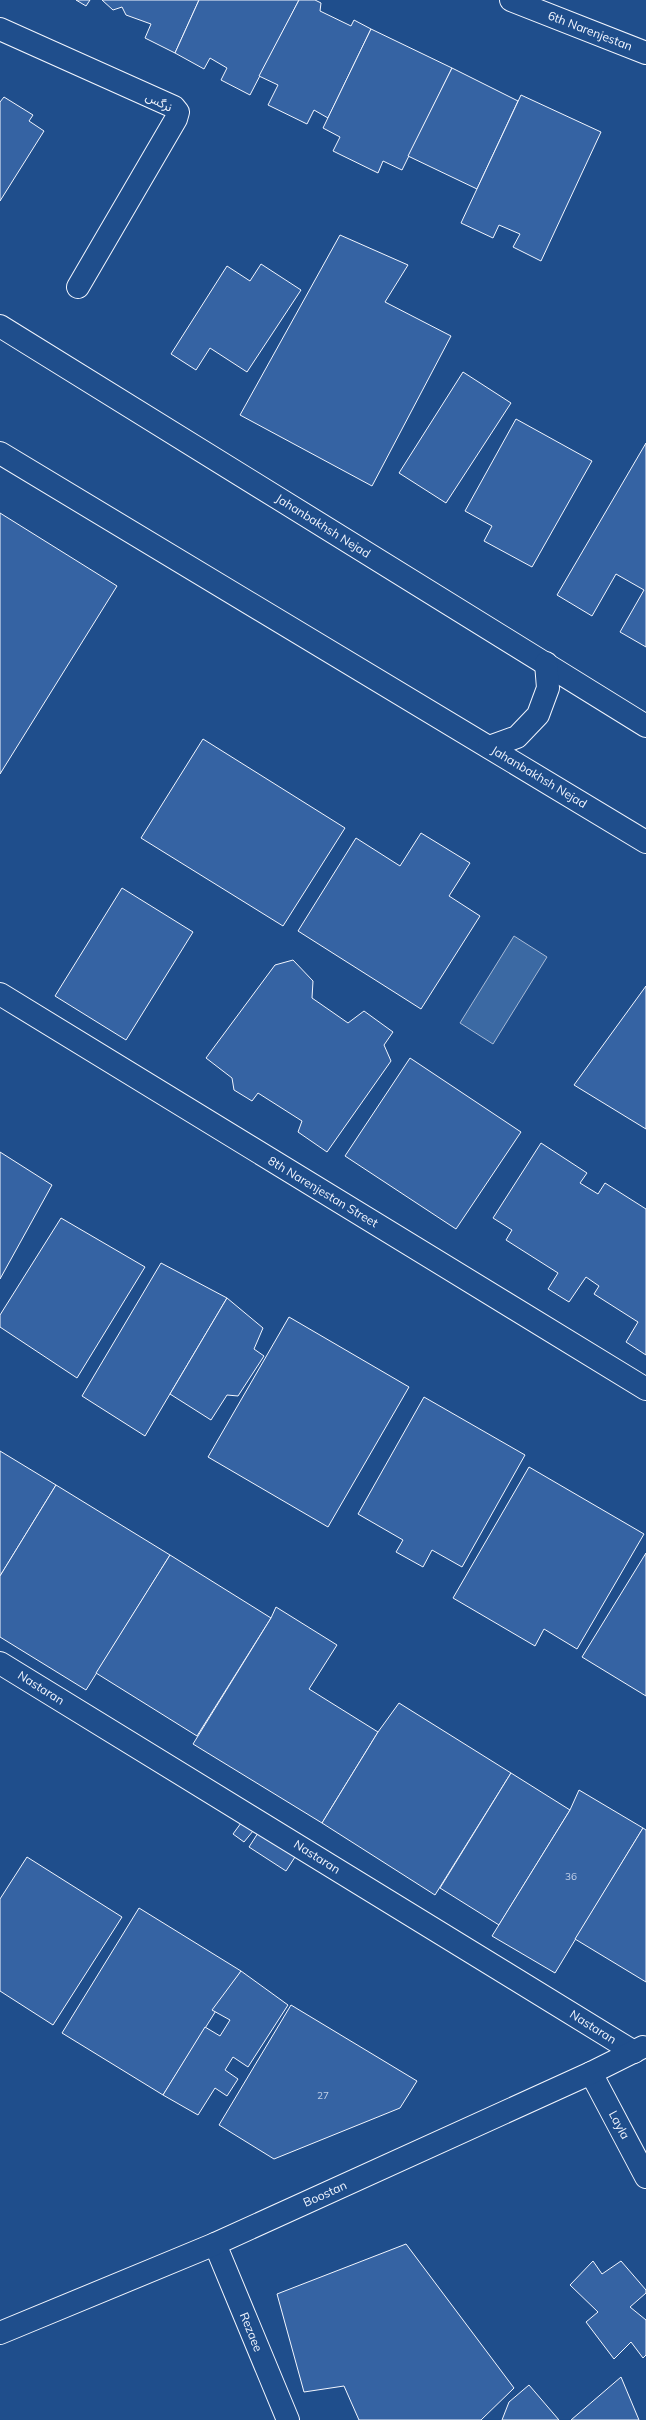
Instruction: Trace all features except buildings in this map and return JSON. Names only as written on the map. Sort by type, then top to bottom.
[{"type":"street","name":"6th Narenjestan","points":[[511,0],[646,53]]},
{"type":"street","name":"نرگس","points":[[0,29],[174,107],[178,112],[176,119],[78,287]]},
{"type":"street","name":"Jahanbakhsh Nejad","points":[[0,326],[646,726]]},
{"type":"street","name":"Jahanbakhsh Nejad","points":[[0,453],[646,842]]},
{"type":"street","points":[[488,747],[517,737],[538,716],[548,688],[546,664]]},
{"type":"street","name":"8th Narenjestan Street","points":[[0,994],[646,1389]]},
{"type":"street","name":"Nastaran","points":[[0,1663],[640,2048]]},
{"type":"street","name":"Boostan","points":[[0,2333],[215,2244],[591,2073],[640,2048]]},
{"type":"street","name":"Layla","points":[[591,2073],[646,2177]]},
{"type":"street","name":"Rezaee","points":[[215,2244],[288,2420]]},
{"type":"water","points":[[514,936],[547,957],[493,1044],[460,1023]]}]
